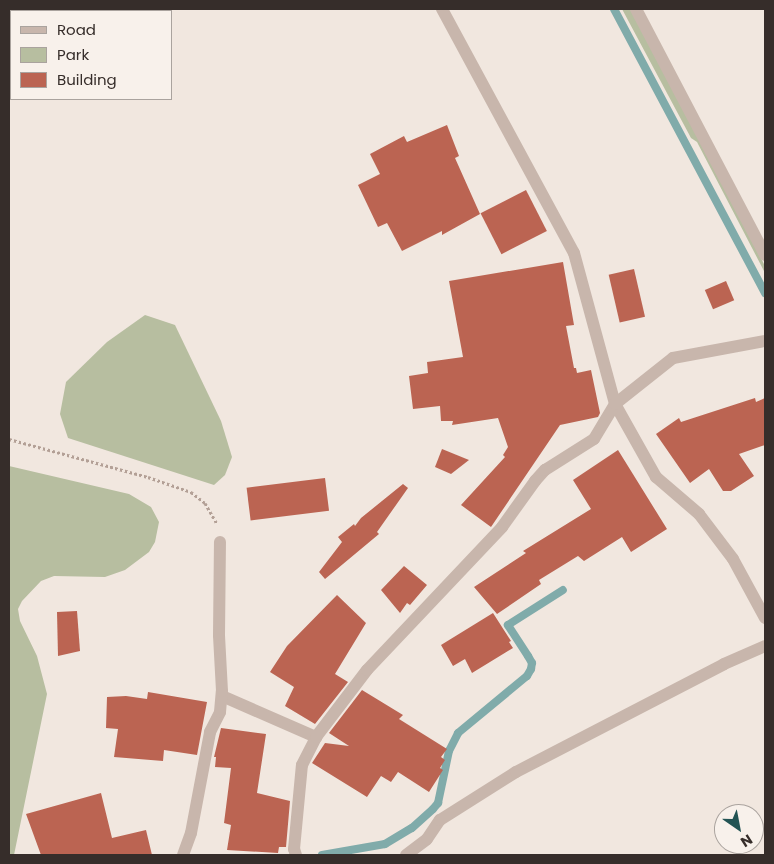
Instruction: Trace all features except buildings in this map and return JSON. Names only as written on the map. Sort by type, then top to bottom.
[{"type":"street","points":[[442,9],[574,254],[615,404],[656,477],[699,514],[733,560],[765,618]]},
{"type":"street","points":[[636,9],[765,255]]},
{"type":"street","points":[[296,855],[294,849],[302,765],[316,737],[367,670],[502,527],[545,470],[594,439],[615,404],[673,358],[765,341]]},
{"type":"street","points":[[183,855],[191,833],[210,732],[220,712],[222,696],[220,542]]},
{"type":"street","points":[[406,855],[427,839],[440,820],[499,782],[724,664],[765,646]]},
{"type":"street","points":[[222,696],[316,737]]},
{"type":"path","points":[[9,439],[148,477],[192,492],[206,503],[213,514],[218,525],[220,542]]},
{"type":"green space","points":[[622,9],[631,9],[765,266],[765,273],[697,142],[691,138]]},
{"type":"green space","points":[[145,315],[175,325],[221,421],[232,457],[225,475],[214,485],[68,438],[60,414],[66,382],[107,342]]},
{"type":"green space","points":[[9,466],[129,494],[151,507],[159,522],[155,542],[149,552],[125,570],[105,577],[54,576],[41,581],[22,601],[18,609],[20,621],[37,656],[47,694],[14,855],[9,855]]},
{"type":"waterway","points":[[614,9],[765,293]]},
{"type":"waterway","points":[[322,855],[385,844],[412,828],[433,809],[438,803],[449,751],[458,733],[527,676],[531,669],[532,663],[508,625],[563,590]]}]
